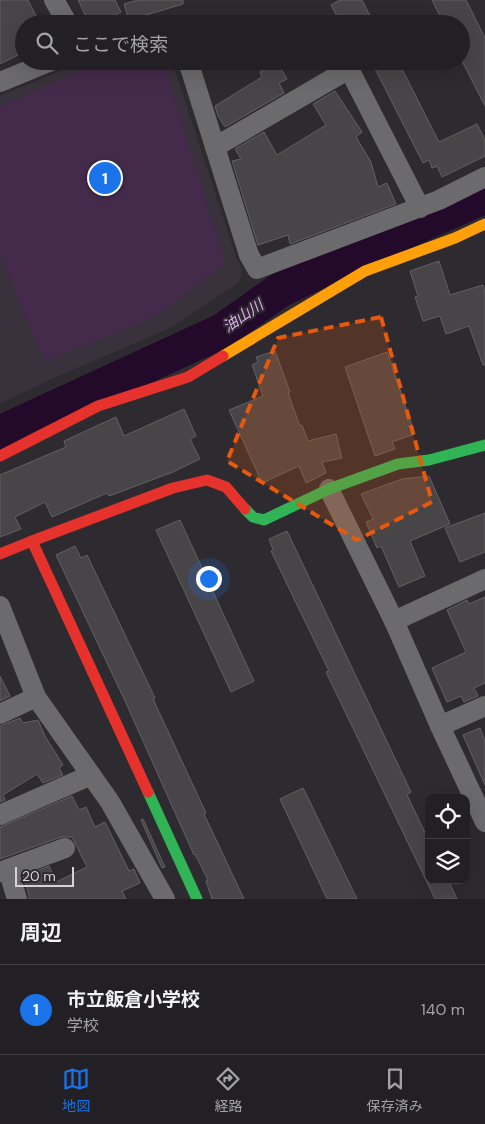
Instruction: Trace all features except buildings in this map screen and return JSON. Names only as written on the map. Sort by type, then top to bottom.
[{"type":"street","points":[[54,0],[63,15]]},
{"type":"street","points":[[0,82],[29,70]]},
{"type":"street","points":[[191,70],[249,255],[257,269],[420,208],[485,177]]},
{"type":"street","points":[[215,147],[347,70]]},
{"type":"street","points":[[350,70],[420,208]]},
{"type":"street","points":[[0,456],[98,406],[188,377],[364,271],[455,238],[485,224]]},
{"type":"street","points":[[0,554],[173,488],[207,480],[226,487],[253,517],[264,520],[330,489],[398,464],[429,460],[485,445]]},
{"type":"street","points":[[330,489],[394,621],[485,822]]},
{"type":"street","points":[[32,541],[198,899]]},
{"type":"street","points":[[394,621],[485,579]]},
{"type":"street","points":[[0,606],[36,697],[110,802],[165,899]]},
{"type":"street","points":[[0,714],[36,697]]},
{"type":"street","points":[[440,726],[485,706]]},
{"type":"street","points":[[0,815],[91,775]]},
{"type":"street","points":[[17,899],[4,871],[65,848]]},
{"type":"highlighted area","points":[[381,317],[432,502],[357,540],[227,461],[278,338]]},
{"type":"shaded area","points":[[62,70],[175,70],[237,260],[243,270],[239,282],[170,328],[49,380],[0,404],[0,96]]},
{"type":"shaded area","points":[[82,70],[166,70],[225,263],[156,316],[45,362],[0,255],[0,107]]},
{"type":"waterway","name":"油山川","points":[[0,433],[222,331],[280,290],[485,196]]},
{"type":"traffic: fast","points":[[245,509],[253,517],[264,520],[329,489],[398,464],[429,460],[485,445]]},
{"type":"traffic: fast","points":[[148,792],[197,899]]},
{"type":"traffic: slow","points":[[223,356],[365,271],[455,238],[485,224]]},
{"type":"traffic: jam","points":[[0,456],[98,406],[188,377],[223,356]]},
{"type":"traffic: jam","points":[[32,541],[173,488],[207,480],[226,487],[245,509]]},
{"type":"traffic: jam","points":[[0,554],[32,541],[148,792]]},
{"type":"place","name":"市立飯倉小学校","points":[[105,178]]}]
